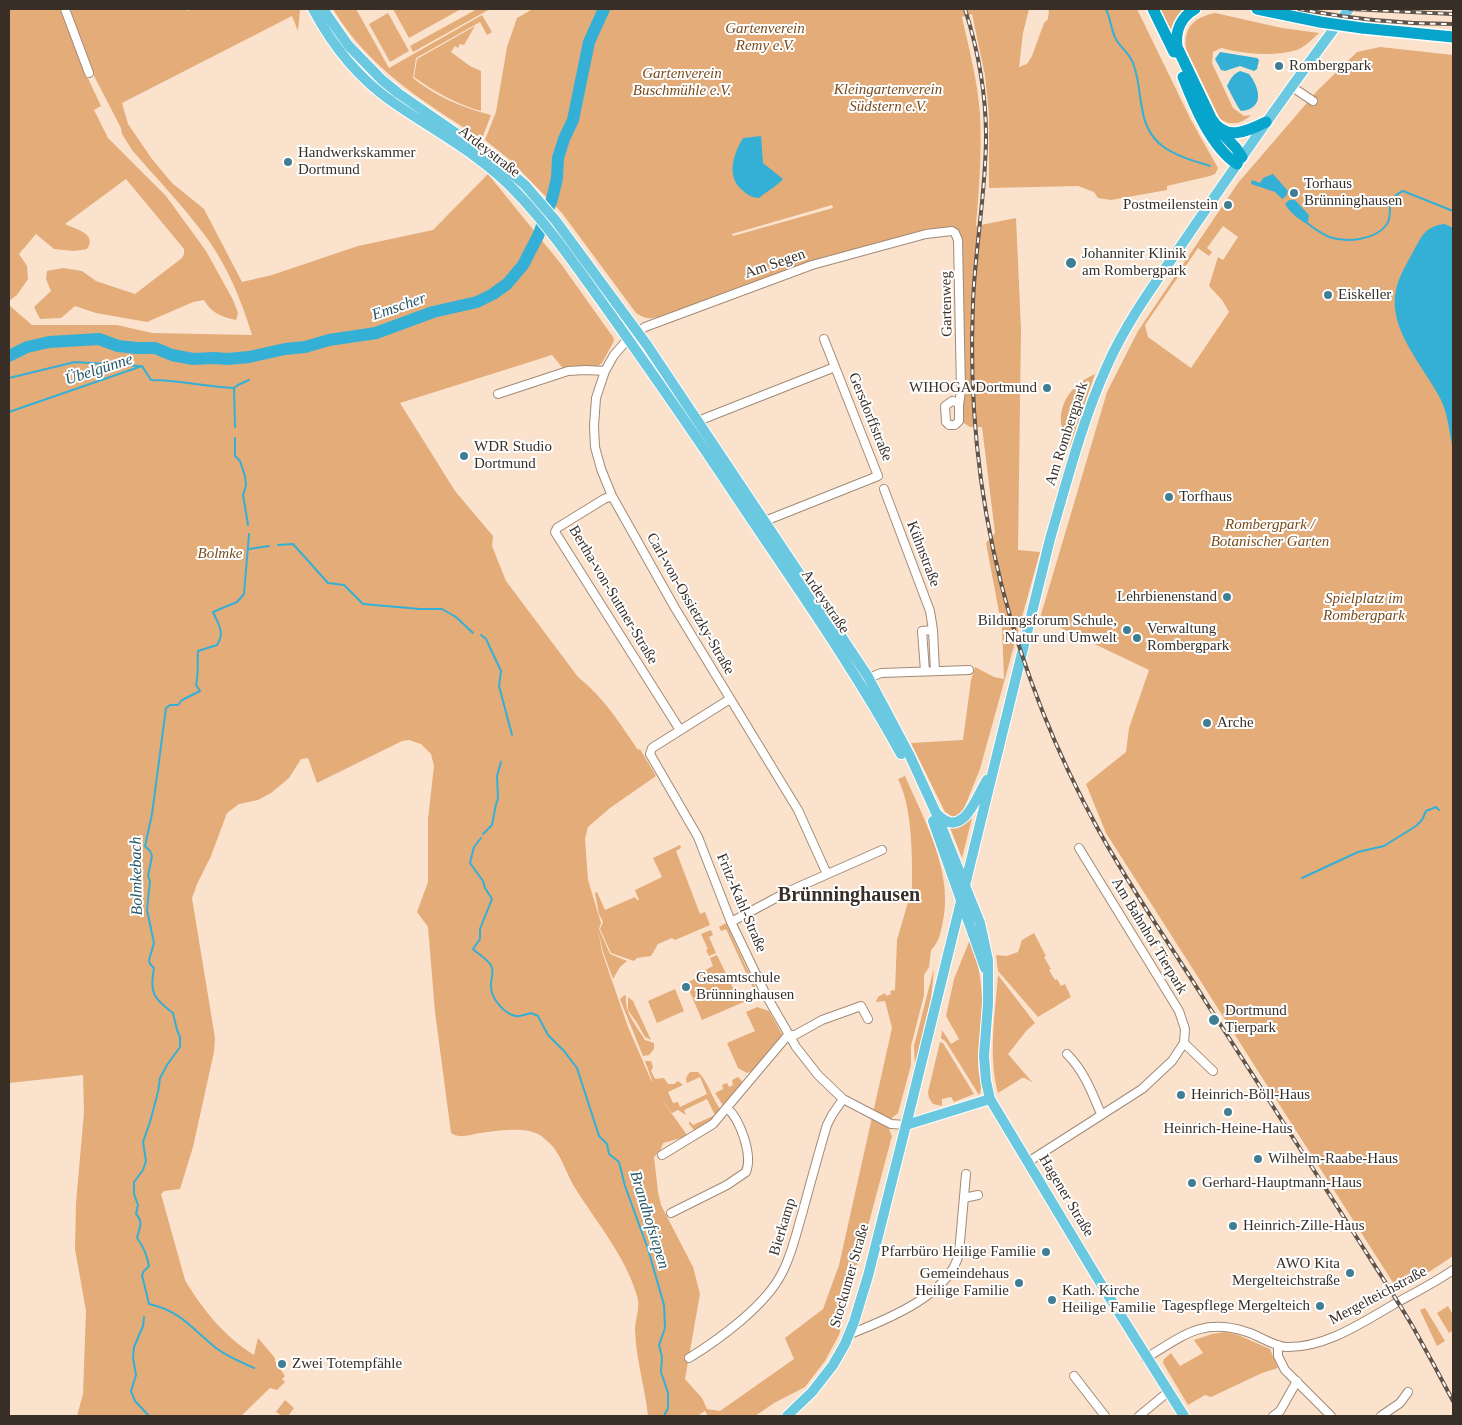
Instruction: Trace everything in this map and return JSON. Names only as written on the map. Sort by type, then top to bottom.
[{"type":"highway","points":[[1153,9],[1172,49],[1188,91],[1208,131],[1222,151],[1240,160]]},
{"type":"highway","points":[[1194,9],[1186,15],[1178,28],[1177,47],[1215,124],[1236,148],[1240,160]]},
{"type":"highway","points":[[1257,9],[1320,22],[1453,37]]},
{"type":"highway","points":[[1215,124],[1229,132],[1239,133],[1266,122]]},
{"type":"main road","name":"Ardeystraße","points":[[312,9],[344,56],[374,87],[392,102],[482,161],[505,181],[552,233],[865,680],[927,808],[961,902]]},
{"type":"main road","name":"Ardeystraße","points":[[323,9],[348,46],[382,80],[421,110],[484,151],[525,185],[556,221],[637,332],[698,421],[765,521],[865,680],[910,756],[936,813],[965,887]]},
{"type":"main road","name":"Am Rombergpark","points":[[965,887],[1050,539],[1073,460],[1093,400],[1107,366],[1127,326],[1156,281],[1266,122],[1350,9]]},
{"type":"main road","points":[[936,813],[948,822],[963,820],[970,811],[993,768]]},
{"type":"main road","name":"Stockumer Straße","points":[[787,1416],[816,1387],[833,1365],[850,1334],[868,1276],[965,887]]},
{"type":"main road","name":"Hagener Straße","points":[[965,887],[980,923],[987,951],[988,1004],[984,1056],[985,1075],[990,1099],[1146,1358],[1184,1416]]},
{"type":"main road","name":"Hagener Straße","points":[[961,902],[988,973]]},
{"type":"main road","points":[[906,1125],[990,1099]]},
{"type":"street","points":[[65,9],[89,73]]},
{"type":"street","points":[[1292,87],[1313,101]]},
{"type":"street","name":"Gartenweg","points":[[926,234],[952,232],[955,233],[958,240],[961,364],[959,405]]},
{"type":"street","name":"Am Segen","points":[[637,332],[655,322],[786,274],[926,234]]},
{"type":"street","points":[[628,339],[637,332]]},
{"type":"street","name":"Carl-von-Ossietzky-Straße","points":[[628,339],[614,355],[605,371],[596,398],[594,433],[595,447],[601,469],[612,496],[674,608],[798,810],[827,874]]},
{"type":"street","name":"Gersdorffstraße","points":[[765,521],[878,476],[824,339]]},
{"type":"street","name":"Gersdorffstraße","points":[[698,421],[835,367]]},
{"type":"street","points":[[498,394],[568,371],[605,371]]},
{"type":"street","name":"Kühnstraße","points":[[884,489],[930,610],[935,671]]},
{"type":"street","name":"Bertha-von-Suttner-Straße","points":[[612,496],[557,528],[556,532],[680,730]]},
{"type":"street","points":[[925,671],[922,631],[933,630]]},
{"type":"street","points":[[865,680],[881,674],[970,670]]},
{"type":"street","points":[[680,730],[730,700]]},
{"type":"street","name":"Fritz-Kahl-Straße","points":[[680,730],[652,748],[650,754],[698,837],[731,922],[788,1035],[812,1068],[843,1099],[891,1124],[906,1125]]},
{"type":"street","name":"Am Bahnhof Tierpark","points":[[1079,848],[1179,1011],[1184,1029],[1184,1043]]},
{"type":"street","points":[[731,922],[787,892],[882,850]]},
{"type":"street","points":[[662,1155],[713,1124],[788,1035],[795,1035],[822,1020],[861,1006],[868,1019]]},
{"type":"street","points":[[1028,1162],[1122,1103],[1157,1077],[1172,1061],[1184,1043],[1214,1071]]},
{"type":"street","points":[[1067,1054],[1078,1065],[1086,1078],[1102,1114]]},
{"type":"street","name":"Bierkamp","points":[[689,1358],[734,1326],[767,1293],[782,1274],[791,1253],[827,1125],[843,1099]]},
{"type":"street","points":[[672,1213],[727,1185],[746,1172],[749,1160],[740,1125],[727,1108]]},
{"type":"street","points":[[850,1334],[904,1311],[946,1280],[957,1262],[966,1174]]},
{"type":"street","points":[[964,1198],[978,1195]]},
{"type":"street","name":"Mergelteichstraße","points":[[1146,1358],[1194,1330],[1216,1325],[1249,1332],[1285,1347],[1302,1346],[1351,1330],[1453,1270]]},
{"type":"street","points":[[1278,1345],[1280,1363],[1329,1415]]},
{"type":"street","points":[[1074,1376],[1105,1416]]},
{"type":"street","points":[[1273,1416],[1280,1411],[1297,1381]]},
{"type":"street","points":[[1139,1416],[1168,1392]]},
{"type":"street","points":[[1381,1416],[1400,1403],[1408,1392]]},
{"type":"green space","points":[[9,9],[60,9],[85,72],[101,106],[94,110],[108,138],[166,196],[206,251],[233,300],[238,313],[236,320],[217,314],[204,300],[193,302],[147,322],[96,313],[75,306],[61,318],[40,319],[34,307],[51,291],[46,279],[47,271],[63,268],[82,271],[96,281],[135,294],[182,258],[184,249],[126,179],[65,224],[87,235],[90,244],[87,249],[74,251],[54,249],[36,234],[19,254],[27,266],[28,279],[17,295],[9,301]]},
{"type":"green space","name":"Bolmke","points":[[68,9],[187,9],[188,11],[192,9],[300,9],[298,31],[292,16],[122,103],[128,124],[152,159],[172,183],[204,209],[242,282],[272,275],[358,246],[433,230],[488,174],[561,264],[613,337],[614,341],[602,363],[598,366],[565,371],[552,355],[400,403],[455,491],[493,536],[492,546],[506,581],[578,677],[588,685],[611,711],[638,750],[640,749],[656,776],[610,808],[588,827],[585,839],[588,880],[601,923],[599,929],[610,954],[627,961],[620,967],[613,979],[603,952],[598,930],[602,952],[628,1027],[651,1080],[653,1083],[645,1061],[651,1061],[653,1067],[651,1071],[655,1079],[664,1078],[668,1084],[674,1084],[678,1081],[683,1085],[668,1092],[673,1103],[678,1102],[680,1107],[707,1094],[700,1077],[687,1083],[686,1078],[690,1072],[698,1072],[705,1080],[721,1110],[711,1122],[695,1131],[689,1124],[689,1121],[693,1125],[715,1115],[707,1099],[684,1110],[686,1115],[678,1110],[672,1113],[660,1097],[687,1135],[663,1143],[660,1151],[654,1157],[661,1205],[693,1267],[700,1294],[685,1379],[702,1398],[707,1409],[720,1411],[794,1359],[785,1338],[823,1309],[839,1265],[892,1028],[885,1001],[876,1002],[878,997],[885,993],[886,996],[891,994],[890,991],[895,990],[897,940],[908,902],[912,900],[911,838],[907,806],[898,779],[905,776],[936,849],[945,887],[945,907],[942,926],[936,944],[931,950],[929,967],[924,975],[924,995],[911,1046],[911,1065],[898,1113],[892,1118],[888,1127],[892,1136],[839,1335],[825,1361],[805,1387],[774,1403],[755,1416],[708,1416],[705,1411],[697,1416],[648,1416],[635,1330],[638,1300],[632,1282],[610,1240],[575,1188],[554,1148],[540,1135],[533,1132],[502,1130],[461,1136],[451,1133],[435,1012],[428,927],[417,912],[428,882],[428,819],[434,766],[431,754],[421,744],[409,740],[402,741],[317,783],[308,758],[301,759],[289,778],[271,793],[258,800],[239,804],[227,813],[211,856],[192,898],[215,1038],[214,1052],[193,1147],[180,1189],[164,1191],[161,1194],[185,1280],[192,1291],[215,1322],[233,1340],[254,1355],[258,1338],[275,1358],[285,1376],[282,1379],[285,1382],[277,1390],[270,1388],[241,1416],[77,1416],[83,1394],[86,1311],[75,1249],[76,1203],[84,1112],[83,1075],[9,1083],[9,305],[32,325],[117,325],[152,333],[252,335],[234,286],[223,263],[209,241],[132,150],[122,134],[121,128],[93,74]]},
{"type":"green space","points":[[333,9],[356,9],[389,68],[482,15],[492,32],[487,35],[480,22],[416,58],[413,78],[431,91],[450,101],[491,115],[483,136],[480,138],[438,111],[380,66],[347,30]]},
{"type":"green space","points":[[393,9],[461,9],[409,38]]},
{"type":"green space","points":[[477,9],[490,9],[413,52],[410,46]]},
{"type":"green space","points":[[1029,9],[1023,33],[1019,67],[1027,64],[1032,56],[1044,23],[1048,19],[1049,9],[1137,9],[1191,120],[1218,168],[1215,174],[1167,186],[1167,190],[1111,200],[1098,198],[1094,192],[1078,186],[989,188],[989,115],[985,75],[972,14],[962,17],[975,78],[981,129],[976,226],[1016,218],[1021,329],[1018,550],[1040,552],[980,769],[963,811],[957,816],[953,817],[945,812],[911,743],[963,740],[971,680],[975,667],[994,677],[1004,679],[1002,628],[986,543],[995,533],[982,427],[970,427],[962,422],[963,259],[958,231],[910,236],[666,316],[651,318],[641,316],[636,313],[562,213],[510,160],[485,140],[496,112],[507,47],[517,18],[531,10]],"holes":[[[832,205],[833,208],[733,236],[732,234]]]},
{"type":"green space","points":[[1156,9],[1187,9],[1172,36]]},
{"type":"green space","points":[[388,13],[409,51],[390,62],[369,24]]},
{"type":"green space","points":[[1215,13],[1282,28],[1319,33],[1303,47],[1288,52],[1259,54],[1221,48],[1213,52],[1212,63],[1233,108],[1244,116],[1251,115],[1236,123],[1228,123],[1220,119],[1186,49],[1186,35],[1192,24],[1202,17]]},
{"type":"green space","points":[[475,26],[464,45],[460,44],[458,48],[455,46],[451,52],[470,66],[481,71],[481,111],[446,97],[414,77],[417,59]]},
{"type":"green space","name":"Rombergpark / Botanischer Garten","points":[[1380,47],[1453,55],[1453,1256],[1399,1292],[1106,833],[1086,784],[1126,752],[1129,728],[1149,670],[1040,618],[1107,392],[1138,331],[1238,183],[1318,90],[1357,52]],"holes":[[[1223,226],[1238,237],[1223,260],[1218,257],[1209,286],[1222,300],[1229,312],[1191,368],[1148,337],[1145,325],[1198,248],[1209,256],[1212,252],[1207,248]]]},
{"type":"green space","points":[[1095,374],[1070,446],[1061,424],[1064,404],[1076,387]]},
{"type":"green space","points":[[974,810],[962,858],[949,825]]},
{"type":"green space","points":[[680,845],[681,848],[676,851],[700,914],[705,912],[710,925],[675,940],[672,938],[658,944],[651,956],[637,958],[634,961],[611,953],[600,929],[603,922],[599,914],[595,893],[597,892],[605,910],[635,897],[639,900],[635,890],[662,877],[653,858]]},
{"type":"green space","points":[[726,923],[759,995],[751,998],[748,994],[754,990],[726,929],[721,931],[719,927]]},
{"type":"green space","points":[[711,930],[713,935],[709,937],[716,953],[709,956],[701,934]]},
{"type":"green space","points":[[1034,933],[1046,956],[1044,957],[1051,969],[1049,970],[1061,986],[1065,984],[1071,997],[1038,1017],[998,971],[996,955],[1007,956],[1018,952],[1022,940]]},
{"type":"green space","points":[[971,937],[981,983],[982,998],[978,1057],[981,1084],[979,1095],[946,1042],[941,1038],[942,1030],[951,1044],[959,1039],[946,1016],[954,979]]},
{"type":"green space","points":[[717,955],[738,998],[745,995],[747,999],[702,1020],[686,983],[699,977],[698,974],[713,966],[710,958]]},
{"type":"green space","points":[[934,970],[931,999],[915,1065],[914,1046]]},
{"type":"green space","points":[[998,975],[1035,1023],[1008,1054],[1033,1083],[1022,1078],[998,1093],[993,1064],[993,1050]]},
{"type":"green space","points":[[675,989],[684,1011],[657,1023],[648,1001]]},
{"type":"green space","points":[[625,995],[627,1008],[632,1019],[645,1040],[654,1043],[654,1049],[649,1055],[643,1056],[620,999]]},
{"type":"green space","points":[[628,997],[633,1001],[651,1040],[645,1037],[628,1010]]},
{"type":"green space","points":[[757,1007],[769,1011],[783,1036],[755,1070],[747,1073],[738,1068],[727,1043],[755,1031],[746,1012]]},
{"type":"green space","points":[[940,1042],[943,1043],[974,1094],[954,1102],[951,1097],[942,1099],[942,1106],[933,1104],[928,1092]]},
{"type":"green space","points":[[738,1077],[744,1083],[724,1107],[715,1093],[723,1089],[722,1085],[727,1083],[729,1087],[733,1085],[732,1080]]},
{"type":"green space","points":[[1448,1306],[1453,1315],[1453,1330],[1449,1333],[1437,1313]]},
{"type":"green space","points":[[1425,1308],[1445,1341],[1437,1346],[1420,1310]]},
{"type":"green space","points":[[1225,1332],[1238,1335],[1270,1349],[1278,1368],[1262,1373],[1211,1397],[1205,1395],[1188,1405],[1163,1363],[1164,1359],[1171,1353],[1180,1366],[1203,1353],[1194,1340]]},
{"type":"green space","points":[[285,1400],[294,1408],[288,1416],[282,1416],[276,1412]]},
{"type":"water","points":[[1220,52],[1257,58],[1259,60],[1257,69],[1254,71],[1240,66],[1225,71],[1221,70],[1215,59]]},
{"type":"water","points":[[1240,71],[1249,74],[1258,91],[1257,102],[1254,106],[1241,111],[1227,86],[1232,77]]},
{"type":"water","points":[[761,136],[763,163],[783,179],[759,198],[749,195],[736,183],[733,164],[734,157],[743,138]]},
{"type":"water","points":[[1273,174],[1288,191],[1282,199],[1275,192],[1251,184],[1252,180],[1260,183],[1263,178]]},
{"type":"water","points":[[1289,200],[1295,200],[1309,215],[1308,221],[1305,223],[1291,212],[1285,204]]},
{"type":"water","points":[[1445,224],[1453,228],[1453,449],[1443,404],[1402,333],[1397,319],[1395,304],[1399,280],[1422,237],[1433,227]]},
{"type":"waterway","name":"Emscher","points":[[9,356],[27,347],[49,342],[99,339],[118,346],[155,348],[172,355],[193,359],[249,357],[285,349],[305,347],[329,340],[376,333],[433,312],[477,302],[493,294],[507,284],[523,265],[538,236],[552,199],[557,178],[558,158],[573,120],[589,42],[604,9]]},
{"type":"waterway","points":[[1106,9],[1115,37],[1133,62],[1145,122],[1150,133],[1165,148],[1175,154],[1210,166]]},
{"type":"waterway","points":[[1306,222],[1323,234],[1336,239],[1352,240],[1369,237],[1376,234],[1387,224],[1391,202],[1393,198],[1403,191],[1453,211]]},
{"type":"waterway","points":[[9,378],[75,362],[139,366]]},
{"type":"waterway","name":"Übelgünne","points":[[9,412],[142,366],[151,380],[234,388],[249,380]]},
{"type":"waterway","name":"Bolmkebach","points":[[234,388],[235,427]]},
{"type":"waterway","name":"Bolmkebach","points":[[235,438],[235,456],[240,461],[245,476],[246,485],[243,495],[248,525]]},
{"type":"waterway","name":"Bolmkebach","points":[[249,534],[244,594],[237,602],[213,612],[221,636],[217,645],[198,651],[196,685],[200,691],[182,700],[178,705],[170,705],[166,708],[152,814],[145,846],[152,856],[148,876],[150,881],[147,910],[154,943],[149,960],[154,968],[152,984],[154,995],[161,1004],[173,1013],[180,1037],[180,1047],[160,1078],[158,1092],[143,1142],[146,1161],[143,1170],[134,1182],[134,1194],[138,1205],[136,1214],[140,1223],[137,1238],[145,1251],[149,1266],[142,1275],[149,1304],[170,1311],[221,1351],[254,1368]]},
{"type":"waterway","name":"Brandhofsiepen","points":[[278,545],[293,544],[328,583],[344,585],[363,604],[442,609],[456,617],[473,633]]},
{"type":"waterway","name":"Brandhofsiepen","points":[[249,549],[269,546]]},
{"type":"waterway","name":"Brandhofsiepen","points":[[481,635],[486,639],[501,671],[499,686],[512,735]]},
{"type":"waterway","name":"Brandhofsiepen","points":[[483,834],[492,825],[498,799],[497,776],[501,762]]},
{"type":"waterway","points":[[1302,878],[1358,852],[1384,846],[1416,826],[1422,820],[1426,811],[1436,807],[1439,810]]},
{"type":"waterway","name":"Brandhofsiepen","points":[[481,838],[474,847],[470,863],[483,881],[492,899],[480,929],[480,939],[473,949],[491,965],[492,992],[499,1005],[512,1015],[521,1016],[531,1013],[538,1016],[548,1035],[577,1068],[599,1136],[607,1144],[609,1154],[619,1162],[625,1186],[648,1249],[664,1305],[665,1328],[659,1345],[662,1357],[661,1372],[668,1393],[668,1408],[664,1416]]},
{"type":"waterway","name":"Bolmkebach","points":[[144,1317],[143,1326],[134,1347],[133,1358],[136,1375],[131,1391],[135,1401],[149,1416]]},
{"type":"railway","points":[[965,9],[974,40],[986,120],[986,157],[976,262],[972,338],[972,374],[977,444],[986,514],[993,549],[1010,615],[1030,679],[1069,772],[1111,853],[1395,1298],[1453,1401]]},
{"type":"railway","points":[[1299,9],[1337,16],[1376,20],[1453,24]]},
{"type":"railway","points":[[1350,9],[1453,14]]},
{"type":"place","name":"Rombergpark","points":[[1279,66]]},
{"type":"place","name":"Handwerkskammer Dortmund","points":[[288,162]]},
{"type":"place","name":"Torhaus Brünninghausen","points":[[1294,193]]},
{"type":"place","name":"Postmeilenstein","points":[[1228,205]]},
{"type":"place","name":"Johanniter Klinik am Rombergpark","points":[[1071,263]]},
{"type":"place","name":"Eiskeller","points":[[1328,295]]},
{"type":"place","name":"WIHOGA Dortmund","points":[[1047,388]]},
{"type":"place","name":"WDR Studio Dortmund","points":[[464,456]]},
{"type":"place","name":"Torfhaus","points":[[1169,497]]},
{"type":"place","name":"Lehrbienenstand","points":[[1227,597]]},
{"type":"place","name":"Bildungsforum Schule, Natur und Umwelt","points":[[1127,630]]},
{"type":"place","name":"Verwaltung Rombergpark","points":[[1137,638]]},
{"type":"place","name":"Arche","points":[[1207,723]]},
{"type":"place","name":"Gesamtschule Brünninghausen","points":[[686,987]]},
{"type":"place","name":"Dortmund Tierpark","points":[[1214,1020]]},
{"type":"place","name":"Heinrich-Böll-Haus","points":[[1181,1095]]},
{"type":"place","name":"Heinrich-Heine-Haus","points":[[1228,1112]]},
{"type":"place","name":"Wilhelm-Raabe-Haus","points":[[1258,1159]]},
{"type":"place","name":"Gerhard-Hauptmann-Haus","points":[[1192,1183]]},
{"type":"place","name":"Heinrich-Zille-Haus","points":[[1233,1226]]},
{"type":"place","name":"Pfarrbüro Heilige Familie","points":[[1046,1252]]},
{"type":"place","name":"AWO Kita Mergelteichstraße","points":[[1350,1273]]},
{"type":"place","name":"Gemeindehaus Heilige Familie","points":[[1019,1283]]},
{"type":"place","name":"Kath. Kirche Heilige Familie","points":[[1052,1300]]},
{"type":"place","name":"Tagespflege Mergelteich","points":[[1320,1306]]},
{"type":"place","name":"Zwei Totempfähle","points":[[282,1364]]},
{"type":"district","name":"Brünninghausen","points":[[849,896]]},
{"type":"park label","name":"Gartenverein Remy e.V.","points":[[765,38]]},
{"type":"park label","name":"Gartenverein Buschmühle e.V.","points":[[682,82]]},
{"type":"park label","name":"Kleingartenverein Südstern e.V.","points":[[888,98]]},
{"type":"park label","name":"Spielplatz im Rombergpark","points":[[1364,608]]}]
